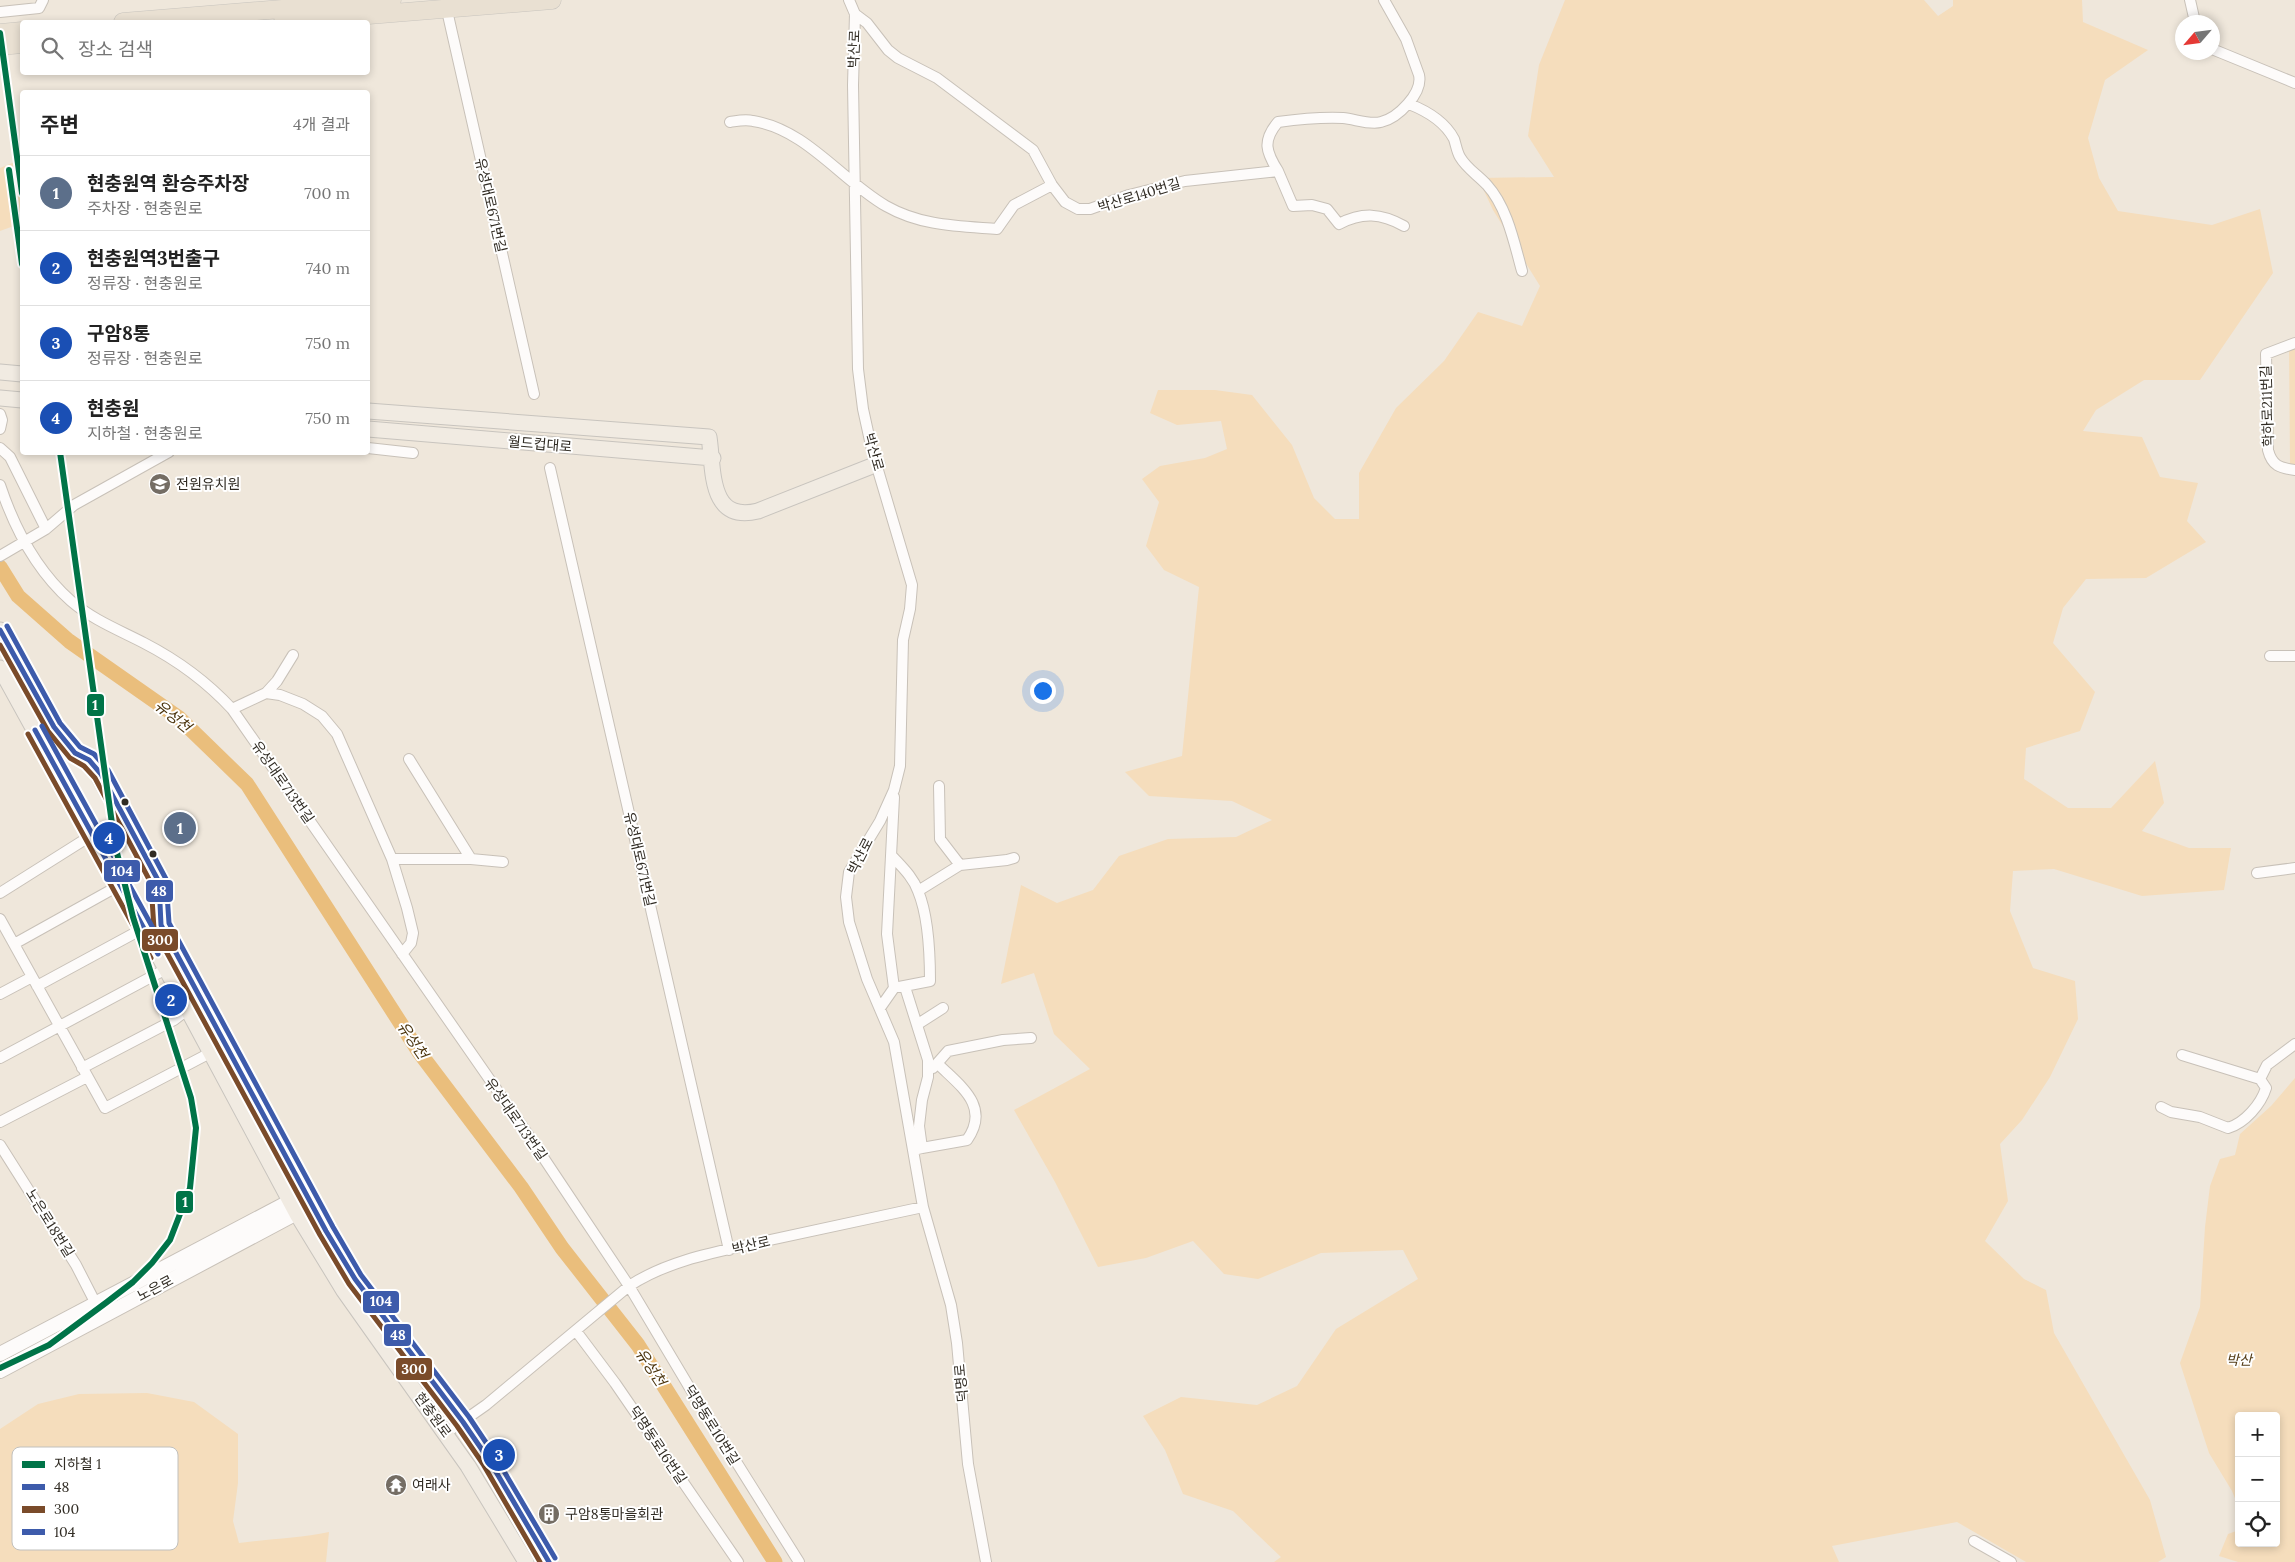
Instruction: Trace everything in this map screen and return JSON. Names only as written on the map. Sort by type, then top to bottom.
[{"type":"highway","points":[[147,20],[392,0]]},
{"type":"highway","points":[[307,20],[552,0]]},
{"type":"highway","points":[[0,33],[20,31]]},
{"type":"highway","points":[[0,46],[20,44]]},
{"type":"main road","points":[[0,372],[20,374]]},
{"type":"main road","points":[[0,398],[20,400]]},
{"type":"main road","name":"월드컵대로","points":[[370,411],[709,437],[712,458],[370,429]]},
{"type":"main road","points":[[712,458],[714,485],[722,501],[729,508],[738,512],[749,513],[877,464]]},
{"type":"main road","name":"현충원로","points":[[0,630],[260,1108],[301,1204],[344,1290],[446,1432],[526,1562]]},
{"type":"main road","points":[[0,654],[10,663],[29,699],[45,710]]},
{"type":"main road","name":"현충원로","points":[[0,668],[144,928],[210,1053],[301,1204],[463,1422],[504,1484],[549,1562]]},
{"type":"street","points":[[0,12],[38,8],[43,0]]},
{"type":"street","name":"박산로","points":[[446,1432],[463,1422],[576,1331],[627,1287],[647,1274],[664,1267],[728,1250],[923,1206],[918,1149],[894,1042],[857,949],[849,922],[846,897],[850,872],[880,821],[894,790],[900,766],[903,640],[910,609],[912,584],[863,409],[858,369],[853,85],[856,14],[849,0]]},
{"type":"street","points":[[1384,0],[1406,39],[1419,75],[1418,90],[1409,104],[1381,122],[1315,117],[1278,122],[1266,140],[1270,159],[1278,171],[1293,206],[1312,205],[1327,209],[1338,224],[1351,218],[1373,216],[1387,217],[1404,226]]},
{"type":"street","points":[[2190,0],[2193,15]]},
{"type":"street","name":"박산로140번길","points":[[856,14],[867,23],[888,50],[898,58],[937,78],[1032,150],[1052,185],[1065,202],[1078,209],[1090,209],[1129,195],[1185,181],[1278,171]]},
{"type":"street","name":"유성대로671번길","points":[[448,15],[534,394]]},
{"type":"street","points":[[2220,52],[2295,82]]},
{"type":"street","points":[[1409,104],[1423,109],[1449,130],[1459,156],[1487,185],[1498,202],[1511,234],[1522,270]]},
{"type":"street","points":[[730,122],[752,120],[800,139],[854,183],[886,206],[911,218],[936,225],[997,229],[1014,205],[1052,185]]},
{"type":"street","name":"학하로211번길","points":[[2295,343],[2266,354],[2268,450],[2270,460],[2282,468],[2295,470]]},
{"type":"street","points":[[0,414],[2,420],[0,429]]},
{"type":"street","points":[[0,448],[10,457],[46,529]]},
{"type":"street","points":[[370,448],[413,453]]},
{"type":"street","points":[[0,556],[46,529],[74,505],[164,455]]},
{"type":"street","name":"유성대로671번길","points":[[550,468],[728,1250]]},
{"type":"street","name":"유성대로713번길","points":[[0,485],[23,543],[38,565],[72,602],[110,627],[171,657],[205,683],[232,709],[529,1136],[627,1287]]},
{"type":"street","points":[[232,709],[266,693],[277,681],[293,656]]},
{"type":"street","points":[[2270,656],[2295,656]]},
{"type":"street","points":[[266,693],[280,695],[303,704],[322,716],[337,734],[392,859],[413,933],[412,943],[402,954]]},
{"type":"street","points":[[409,759],[471,859]]},
{"type":"street","points":[[939,786],[940,839],[960,865]]},
{"type":"street","points":[[880,1008],[894,988],[887,934],[894,790]]},
{"type":"street","points":[[0,893],[92,835]]},
{"type":"street","points":[[892,856],[907,872],[918,891],[930,960],[930,981],[894,988]]},
{"type":"street","points":[[918,891],[960,865],[1014,858]]},
{"type":"street","points":[[392,859],[471,859],[503,862]]},
{"type":"street","points":[[2257,873],[2295,868]]},
{"type":"street","points":[[14,944],[120,885]]},
{"type":"street","points":[[0,919],[105,1108],[210,1053]]},
{"type":"street","points":[[0,994],[34,982],[144,928]]},
{"type":"street","points":[[0,1058],[166,969]]},
{"type":"street","points":[[905,986],[928,1060],[928,1072],[919,1126],[918,1149],[967,1140],[972,1133],[976,1107],[968,1095],[938,1064]]},
{"type":"street","points":[[918,1024],[943,1008]]},
{"type":"street","points":[[0,1122],[174,1020],[187,1010]]},
{"type":"street","points":[[928,1072],[938,1064],[948,1051],[1003,1040],[1031,1038]]},
{"type":"street","points":[[2260,1079],[2267,1066],[2295,1044]]},
{"type":"street","points":[[2161,1108],[2171,1112],[2200,1117],[2228,1128],[2241,1122],[2263,1097],[2266,1088],[2260,1079],[2182,1055]]},
{"type":"street","name":"노은로18번길","points":[[0,1145],[76,1264],[96,1304]]},
{"type":"street","name":"노은로","points":[[0,1354],[96,1304],[301,1204]]},
{"type":"street","name":"노은로","points":[[0,1371],[301,1204]]},
{"type":"street","name":"덕명로","points":[[923,1206],[952,1305],[968,1464],[986,1562]]},
{"type":"street","name":"덕명동로10번길","points":[[627,1287],[799,1562]]},
{"type":"street","name":"덕명동로16번길","points":[[576,1331],[616,1383],[738,1562]]},
{"type":"street","points":[[1974,1542],[2011,1562]]},
{"type":"green space","points":[[1565,0],[1924,0],[1938,16],[1953,6],[1953,0],[2082,0],[2083,22],[2148,50],[2105,80],[2088,138],[2099,178],[2118,211],[2212,225],[2260,209],[2273,273],[2200,380],[2144,380],[2096,410],[2083,431],[2142,437],[2160,477],[2198,483],[2187,521],[2206,542],[2146,578],[2086,579],[2063,608],[2053,643],[2095,692],[2080,731],[2026,748],[2024,779],[2068,808],[2111,808],[2155,761],[2164,803],[2142,831],[2189,848],[2231,848],[2224,890],[2142,896],[2054,869],[2013,871],[2010,911],[2033,968],[2075,981],[2078,1019],[2050,1077],[2022,1120],[2000,1144],[2008,1201],[1985,1241],[2024,1279],[2046,1290],[2054,1333],[2150,1500],[2166,1557],[2158,1562],[2026,1562],[1957,1522],[1832,1546],[1839,1562],[1274,1562],[1281,1557],[1233,1511],[1183,1494],[1165,1450],[1143,1416],[1181,1397],[1257,1405],[1297,1386],[1336,1329],[1418,1279],[1403,1250],[1321,1253],[1258,1279],[1224,1274],[1193,1241],[1146,1258],[1098,1267],[1055,1182],[1014,1110],[1090,1069],[1054,1034],[1034,973],[1001,984],[1021,885],[1057,903],[1093,890],[1119,856],[1168,839],[1236,837],[1272,820],[1232,801],[1149,796],[1125,772],[1182,756],[1199,587],[1164,570],[1146,546],[1159,502],[1142,479],[1160,466],[1205,458],[1227,449],[1221,421],[1177,425],[1150,413],[1158,390],[1215,390],[1252,395],[1292,445],[1314,498],[1335,519],[1359,519],[1359,473],[1396,408],[1444,361],[1478,312],[1522,326],[1540,286],[1493,210],[1478,178],[1554,177],[1528,136],[1539,65]]},
{"type":"green space","points":[[20,160],[20,224],[0,231],[0,168]]},
{"type":"green space","points":[[2289,345],[2295,345],[2295,465],[2290,464]]},
{"type":"green space","name":"박산","points":[[2295,1078],[2295,1562],[2238,1562],[2219,1556],[2228,1534],[2235,1531],[2235,1547],[2280,1547],[2280,1412],[2235,1412],[2235,1498],[2209,1453],[2180,1363],[2200,1307],[2205,1227],[2210,1186],[2220,1159],[2235,1155],[2240,1134],[2271,1106]]},
{"type":"green space","points":[[147,1393],[194,1402],[238,1434],[238,1483],[233,1521],[239,1543],[329,1532],[326,1562],[0,1562],[0,1429],[38,1404],[79,1394]]},
{"type":"waterway","name":"유성천","points":[[0,567],[18,596],[69,641],[179,718],[247,784],[419,1052],[521,1187],[562,1248],[638,1345],[775,1562]]},
{"type":"metro line","name":"1","points":[[0,33],[20,178]]},
{"type":"metro line","name":"1","points":[[9,170],[20,250]]},
{"type":"metro line","name":"1","points":[[0,1368],[49,1345],[133,1282],[152,1263],[170,1240],[190,1188],[196,1128],[191,1098],[133,917],[115,845],[60,455]]},
{"type":"transit line","name":"104","points":[[7,626],[60,723],[80,747],[94,754],[108,770],[166,879],[169,923],[333,1227],[361,1275],[469,1417],[495,1456],[555,1558]]},
{"type":"transit line","name":"48","points":[[0,630],[54,727],[75,753],[89,760],[101,774],[159,882],[161,925],[326,1231],[355,1279],[463,1422],[489,1460],[549,1562]]},
{"type":"transit line","name":"300","points":[[0,645],[48,731],[70,758],[84,766],[95,778],[151,883],[154,929],[320,1235],[349,1284],[457,1426],[483,1464],[540,1562]]},
{"type":"transit line","name":"104","points":[[42,726],[165,950]]},
{"type":"transit line","name":"48","points":[[35,730],[158,954]]},
{"type":"transit line","name":"300","points":[[28,734],[151,958]]},
{"type":"place","name":"전원유치원","points":[[160,484]]},
{"type":"place","name":"현충원역 환승주차장","points":[[180,828]]},
{"type":"place","name":"현충원","points":[[109,838]]},
{"type":"place","name":"현충원역3번출구","points":[[171,1000]]},
{"type":"place","name":"구암8통","points":[[499,1455]]},
{"type":"place","name":"여래사","points":[[396,1485]]},
{"type":"place","name":"구암8통마을회관","points":[[549,1514]]}]
